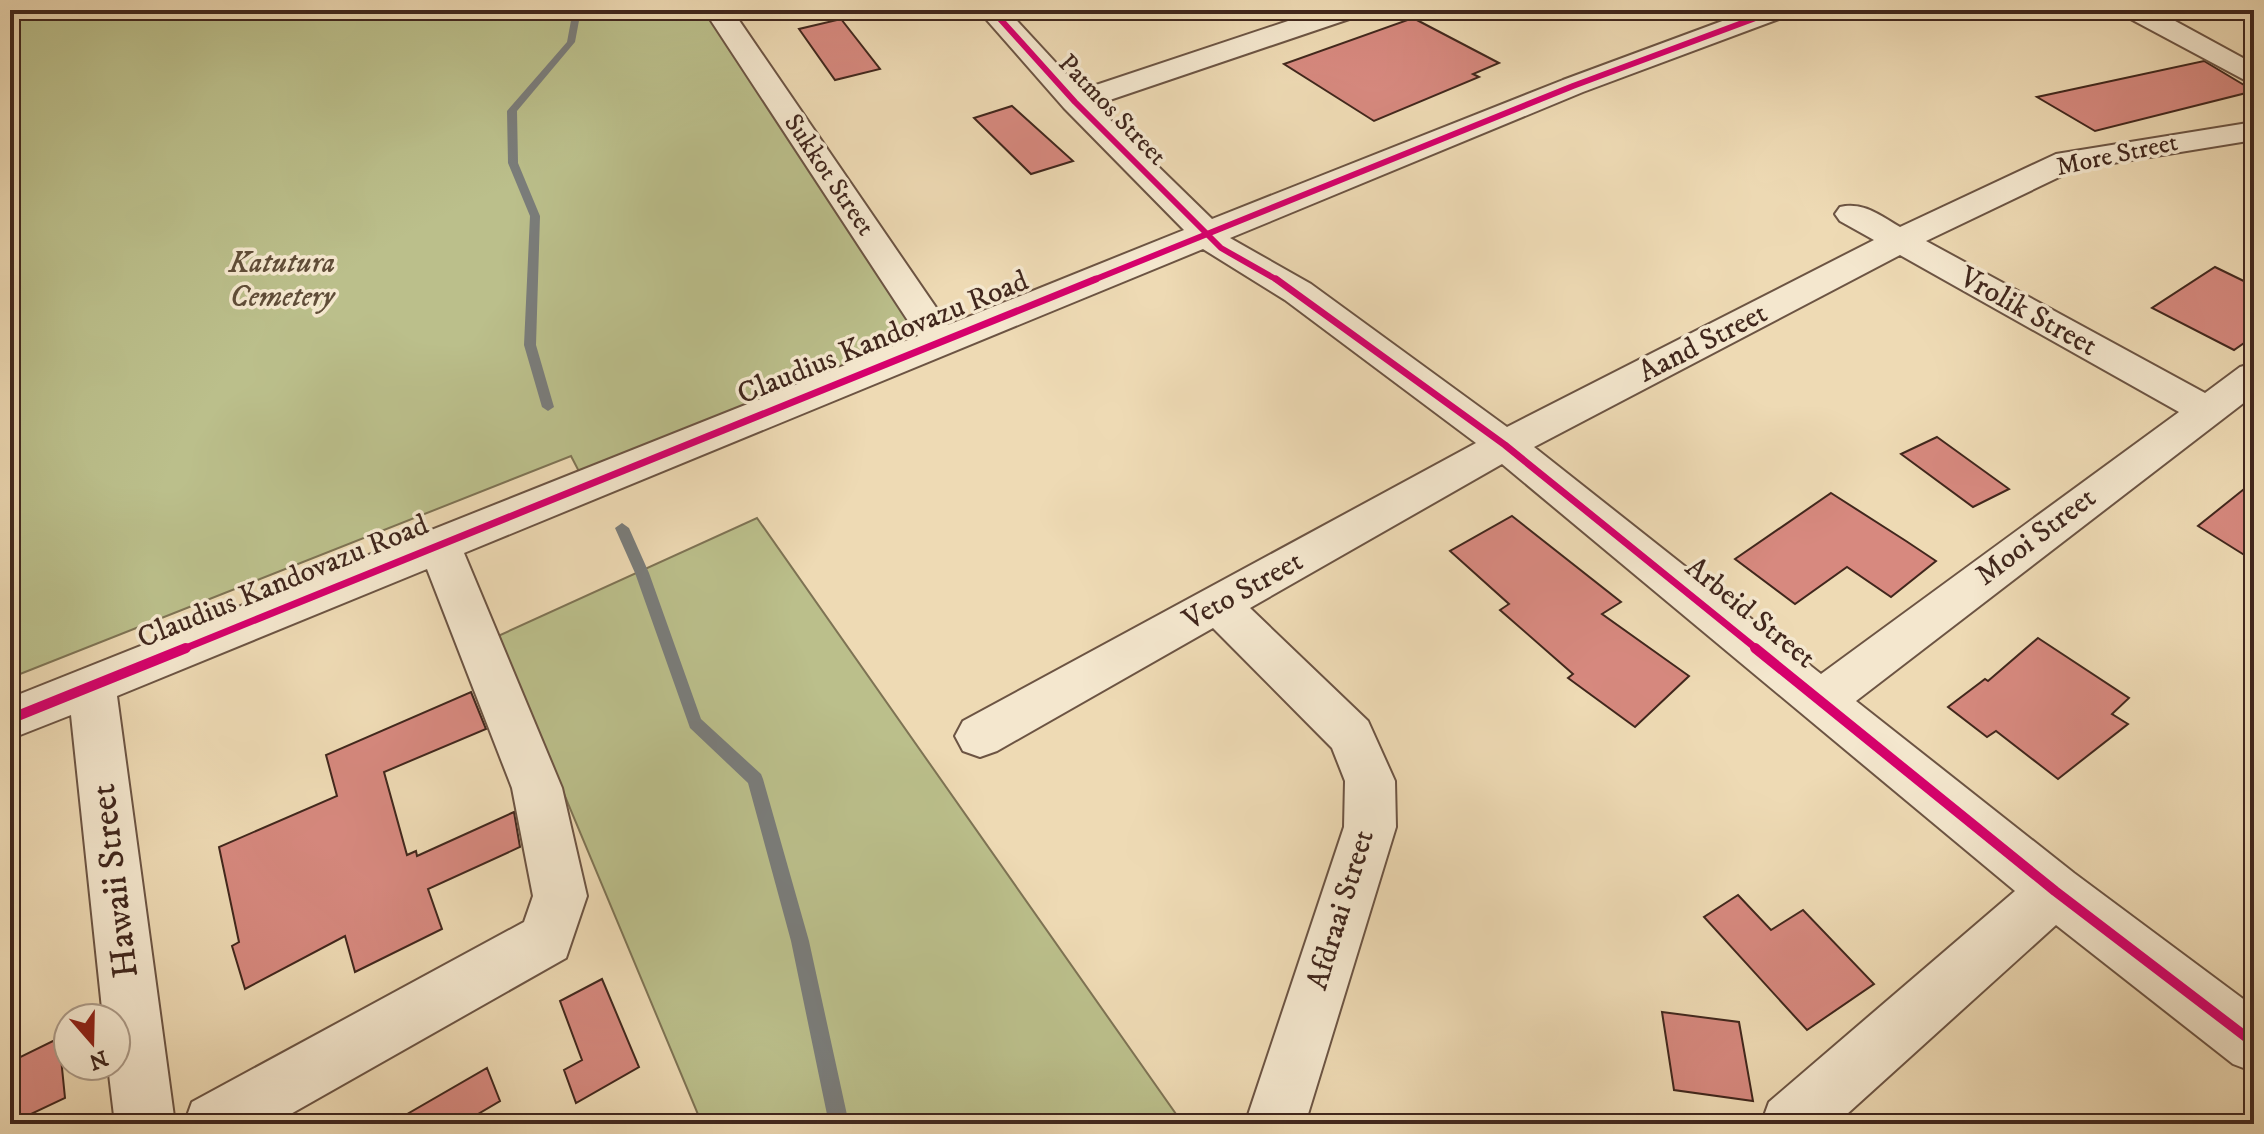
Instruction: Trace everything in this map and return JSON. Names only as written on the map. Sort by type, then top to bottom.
[{"type":"street","name":"Sukkot Street","points":[[718,10],[940,341]]},
{"type":"street","name":"Patmos Street","points":[[992,10],[1075,102],[1206,235]]},
{"type":"street","points":[[1075,102],[1348,10]]},
{"type":"street","name":"Claudius Kandovazu Road","points":[[10,719],[1573,86],[1777,10]]},
{"type":"street","points":[[2135,10],[2254,76]]},
{"type":"street","name":"More Street","points":[[1901,241],[1969,205],[2067,161],[2254,131]]},
{"type":"street","name":"Vrolik Street","points":[[1852,214],[2205,410]]},
{"type":"street","name":"Arbeid Street","points":[[1206,235],[1243,263],[1298,292],[1505,445],[2055,891],[2254,1043]]},
{"type":"street","name":"Aand Street","points":[[1505,445],[1901,241]]},
{"type":"street","name":"Mooi Street","points":[[1820,701],[2254,376]]},
{"type":"street","name":"Veto Street","points":[[980,736],[1505,445]]},
{"type":"street","points":[[214,1124],[546,939],[560,896],[537,788],[439,545]]},
{"type":"street","name":"Afdraai Street","points":[[1218,605],[1351,736],[1370,781],[1370,827],[1275,1124]]},
{"type":"street","name":"Hawaii Street","points":[[92,686],[145,1124]]},
{"type":"street","points":[[1791,1124],[2055,891]]},
{"type":"green space","name":"Katutura Cemetery","points":[[10,10],[718,10],[940,341],[586,485],[571,456],[10,678]]},
{"type":"green space","points":[[757,518],[1183,1124],[702,1124],[498,636]]},
{"type":"building","points":[[1413,18],[1499,63],[1473,74],[1479,77],[1374,121],[1284,64]]},
{"type":"building","points":[[841,19],[880,69],[835,80],[799,29]]},
{"type":"building","points":[[2204,61],[2254,91],[2095,131],[2037,97]]},
{"type":"building","points":[[1012,106],[1073,161],[1031,174],[974,118]]},
{"type":"building","points":[[2215,267],[2254,286],[2254,336],[2234,350],[2152,308]]},
{"type":"building","points":[[1937,437],[2009,489],[1973,507],[1901,454]]},
{"type":"building","points":[[2254,481],[2254,561],[2198,526]]},
{"type":"building","points":[[1831,493],[1936,561],[1891,597],[1847,567],[1795,604],[1735,559]]},
{"type":"building","points":[[1512,516],[1621,602],[1602,614],[1689,676],[1635,727],[1568,678],[1573,674],[1500,610],[1509,604],[1450,551]]},
{"type":"building","points":[[2038,638],[2129,698],[2112,714],[2128,724],[2058,779],[1996,731],[1987,737],[1948,707],[1985,679],[1988,681]]},
{"type":"building","points":[[471,692],[486,729],[384,772],[407,855],[416,851],[417,856],[514,812],[520,847],[428,889],[442,929],[355,972],[345,936],[245,989],[232,946],[239,942],[219,847],[337,796],[326,755]]},
{"type":"building","points":[[1738,895],[1771,930],[1803,910],[1874,984],[1807,1030],[1704,917]]},
{"type":"building","points":[[602,979],[639,1067],[576,1103],[564,1070],[582,1060],[560,1001]]},
{"type":"building","points":[[1662,1012],[1739,1022],[1753,1101],[1674,1090]]},
{"type":"building","points":[[52,1041],[52,1082],[63,1082],[65,1098],[10,1124],[10,1062]]},
{"type":"building","points":[[487,1068],[500,1101],[461,1124],[390,1124]]},
{"type":"waterway","points":[[548,407],[530,345],[535,216],[513,163],[512,111],[571,42],[577,10]]},
{"type":"waterway","points":[[622,528],[642,573],[695,723],[755,779],[800,941],[839,1124]]},
{"type":"cycle path","points":[[992,10],[1075,102],[1221,248],[1298,292],[1505,445],[2055,891],[2254,1043]]},
{"type":"cycle path","points":[[10,719],[1573,86],[1777,10]]}]
